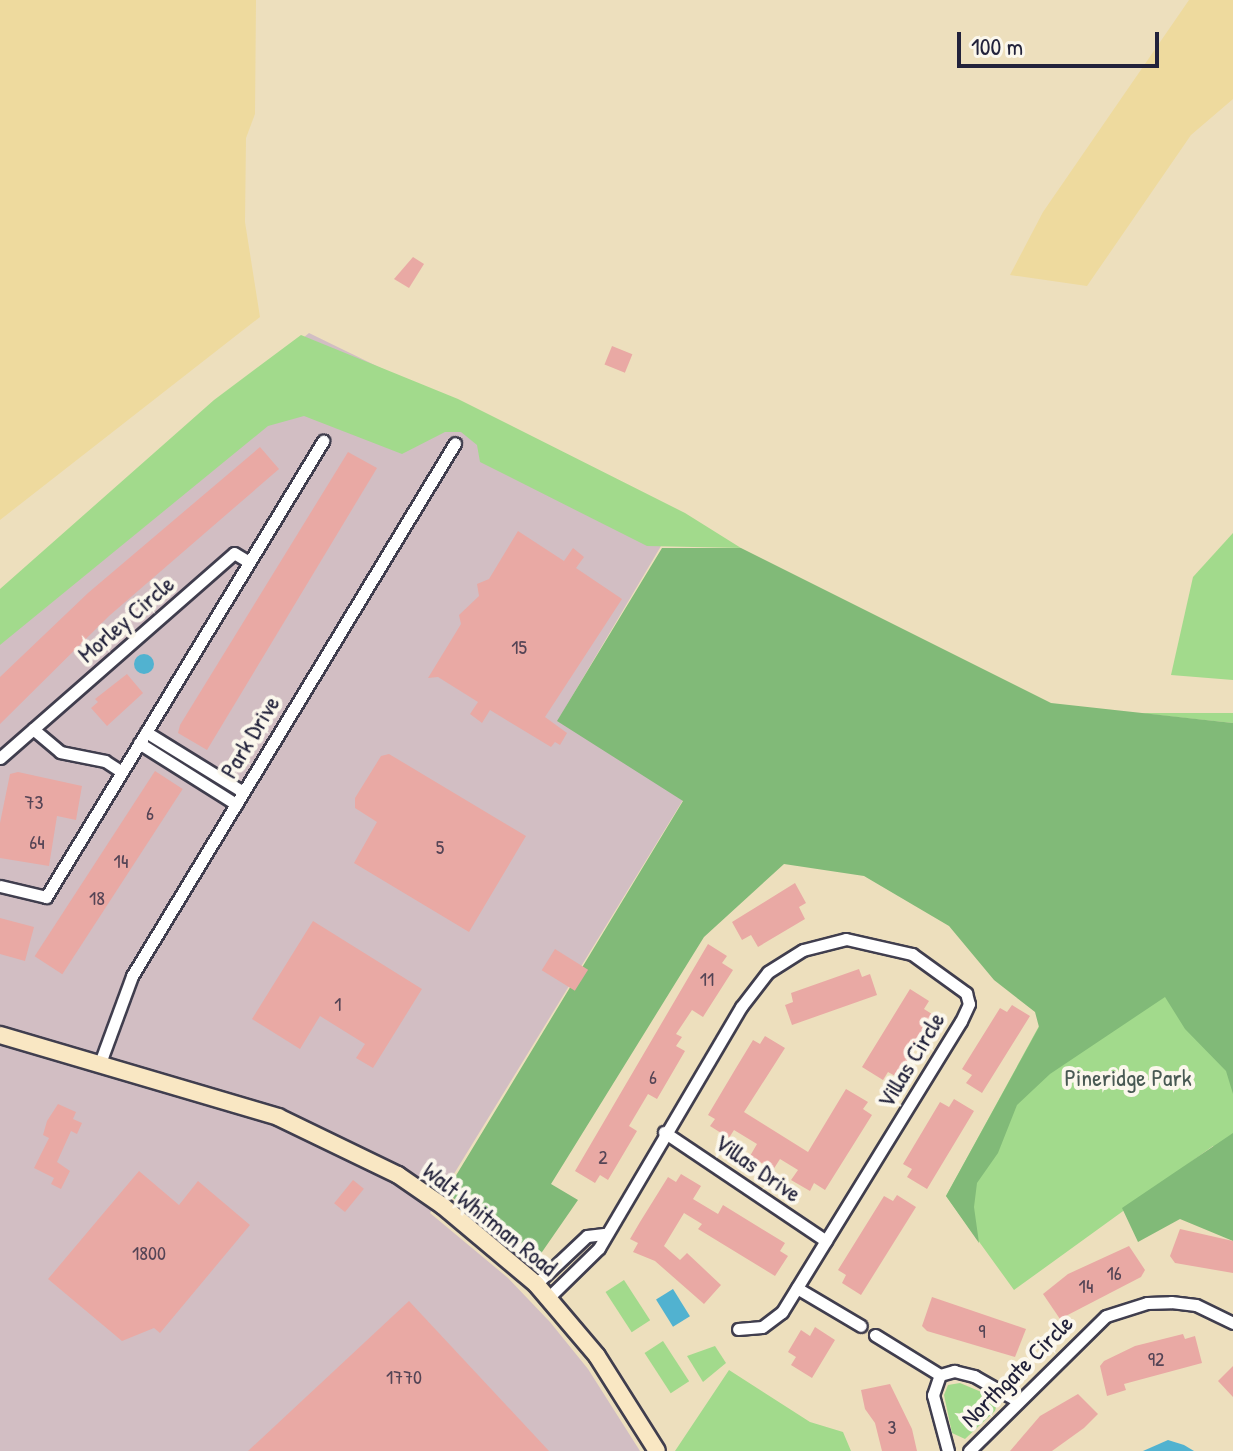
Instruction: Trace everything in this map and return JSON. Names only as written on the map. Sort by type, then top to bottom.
[{"type":"main road","name":"Walt Whitman Road","points":[[0,1035],[278,1117],[367,1157],[443,1206],[536,1284],[618,1385],[657,1451]]},
{"type":"street","points":[[0,886],[46,897],[323,441]]},
{"type":"street","name":"Park Drive","points":[[100,1063],[132,976],[455,443]]},
{"type":"street","name":"Morley Circle","points":[[0,758],[234,553],[249,562]]},
{"type":"street","points":[[33,729],[60,752],[105,761],[122,772]]},
{"type":"street","points":[[146,732],[243,792]]},
{"type":"street","points":[[139,743],[236,804]]},
{"type":"street","name":"Villas Circle","points":[[548,1298],[590,1259],[753,988],[783,960],[822,942],[872,941],[912,954],[957,983],[969,1004],[782,1312],[762,1327],[738,1329]]},
{"type":"street","name":"Villas Drive","points":[[664,1132],[826,1241]]},
{"type":"street","points":[[536,1284],[587,1236],[604,1234]]},
{"type":"street","points":[[797,1288],[861,1326]]},
{"type":"street","name":"Northgate Circle","points":[[969,1451],[1088,1329],[1124,1309],[1171,1302],[1196,1305],[1233,1323]]},
{"type":"street","points":[[875,1335],[940,1375],[954,1371],[974,1376],[1018,1401]]},
{"type":"street","points":[[940,1375],[933,1395],[948,1451]]},
{"type":"shaded area","points":[[309,333],[680,514],[558,720],[683,800],[430,1213],[508,1278],[550,1322],[588,1369],[640,1451],[0,1451],[0,592]]},
{"type":"green space","points":[[301,335],[458,399],[685,513],[741,548],[647,546],[480,462],[477,445],[461,432],[445,432],[402,454],[304,416],[268,426],[0,645],[0,589],[214,400]]},
{"type":"green space","points":[[1233,533],[1233,680],[1171,675],[1193,577]]},
{"type":"green space","points":[[662,548],[741,548],[1051,703],[1233,723],[1233,1094],[1226,1071],[1185,1029],[1165,997],[1050,1074],[1017,1105],[998,1153],[977,1183],[974,1207],[979,1243],[946,1196],[1039,1027],[1035,1012],[994,980],[949,926],[864,876],[784,864],[704,937],[551,1184],[578,1200],[533,1265],[446,1192],[683,801],[557,721]]},
{"type":"green space","points":[[1138,713],[1233,713],[1233,723]]},
{"type":"green space","name":"Pineridge Park","points":[[1233,780],[1233,1166],[1213,1146],[1014,1290],[946,1196],[1039,1026]]},
{"type":"green space","points":[[1233,1133],[1233,1241],[1180,1219],[1138,1242],[1122,1208]]},
{"type":"green space","points":[[624,1280],[650,1320],[632,1332],[606,1292]]},
{"type":"green space","points":[[663,1341],[689,1381],[671,1393],[645,1353]]},
{"type":"green space","points":[[715,1346],[726,1363],[703,1382],[687,1356]]},
{"type":"green space","points":[[729,1370],[810,1422],[843,1432],[851,1451],[675,1451]]},
{"type":"green space","points":[[960,1383],[998,1399],[995,1411],[965,1439],[952,1433],[944,1395],[948,1385]]},
{"type":"sand","points":[[0,0],[256,0],[255,114],[246,138],[245,222],[260,317],[0,520]]},
{"type":"sand","points":[[1189,0],[1233,0],[1233,99],[1191,135],[1087,286],[1010,275],[1043,212]]},
{"type":"water","points":[[140,654],[148,654],[154,664],[148,674],[140,674],[134,668],[134,660]]},
{"type":"water","points":[[673,1289],[690,1316],[673,1327],[656,1300]]},
{"type":"water","points":[[1168,1440],[1184,1445],[1194,1451],[1143,1451]]},
{"type":"building","points":[[413,257],[424,264],[409,288],[394,279]]},
{"type":"building","points":[[612,346],[632,354],[625,373],[605,365]]},
{"type":"building","points":[[260,447],[279,469],[109,616],[0,724],[0,677],[88,593]]},
{"type":"building","points":[[348,452],[377,468],[207,750],[178,733],[180,725]]},
{"type":"building","points":[[518,531],[564,561],[573,548],[584,557],[576,568],[622,599],[545,717],[567,733],[560,745],[555,742],[551,747],[490,710],[482,723],[470,714],[478,702],[438,677],[428,678],[461,624],[459,615],[479,596],[477,584],[489,579]]},
{"type":"building","points":[[127,674],[143,693],[107,726],[91,708],[98,702],[95,699]]},
{"type":"building","points":[[389,754],[526,836],[469,932],[354,863],[377,822],[355,808],[355,798],[381,756]]},
{"type":"building","points":[[155,771],[183,789],[62,974],[35,956]]},
{"type":"building","points":[[18,772],[82,786],[76,820],[57,816],[49,866],[0,858],[0,823],[10,774]]},
{"type":"building","points":[[795,883],[806,903],[799,907],[805,919],[758,947],[751,935],[742,940],[732,922]]},
{"type":"building","points":[[0,918],[34,927],[25,961],[0,954]]},
{"type":"building","points":[[313,921],[422,989],[373,1068],[356,1058],[365,1044],[320,1016],[300,1049],[252,1019]]},
{"type":"building","points":[[708,944],[727,956],[722,963],[733,970],[703,1017],[692,1010],[676,1034],[682,1037],[676,1046],[685,1051],[657,1099],[648,1094],[629,1126],[637,1131],[608,1180],[600,1175],[595,1183],[575,1171]]},
{"type":"building","points":[[555,949],[588,970],[575,991],[542,970]]},
{"type":"building","points":[[859,969],[862,977],[870,974],[877,995],[792,1025],[785,1005],[793,1002],[791,993]]},
{"type":"building","points":[[910,989],[929,1001],[924,1009],[935,1016],[897,1077],[888,1072],[883,1080],[862,1067]]},
{"type":"building","points":[[1012,1005],[1030,1016],[982,1093],[966,1083],[972,1075],[962,1069],[1000,1008],[1007,1012]]},
{"type":"building","points":[[765,1036],[785,1048],[744,1112],[808,1152],[846,1089],[868,1102],[863,1109],[872,1115],[825,1190],[814,1183],[810,1191],[791,1180],[798,1170],[780,1159],[773,1170],[750,1156],[757,1144],[734,1130],[729,1138],[710,1126],[715,1119],[708,1115],[753,1040],[760,1044]]},
{"type":"building","points":[[954,1099],[974,1111],[927,1189],[907,1177],[912,1169],[903,1164],[940,1102],[949,1107]]},
{"type":"building","points":[[58,1104],[76,1112],[73,1119],[82,1123],[77,1134],[71,1131],[57,1162],[70,1171],[61,1189],[51,1184],[54,1178],[34,1168],[49,1138],[43,1135],[47,1121]]},
{"type":"building","points":[[139,1171],[179,1205],[198,1181],[250,1225],[160,1333],[154,1328],[122,1341],[48,1279]]},
{"type":"building","points":[[681,1174],[701,1186],[693,1199],[718,1214],[723,1205],[785,1243],[780,1251],[788,1256],[775,1276],[698,1229],[702,1224],[684,1213],[664,1246],[680,1260],[687,1253],[721,1285],[704,1304],[655,1261],[633,1252],[638,1243],[630,1239],[640,1222],[668,1177],[676,1182]]},
{"type":"building","points":[[353,1180],[364,1189],[345,1212],[334,1203]]},
{"type":"building","points":[[897,1195],[916,1207],[861,1295],[842,1283],[846,1275],[838,1270],[884,1196],[893,1201]]},
{"type":"building","points":[[1180,1229],[1233,1241],[1233,1273],[1175,1263],[1170,1256]]},
{"type":"building","points":[[1129,1246],[1145,1270],[1141,1277],[1060,1319],[1043,1294],[1068,1274]]},
{"type":"building","points":[[932,1297],[1026,1329],[1015,1357],[927,1331],[922,1326]]},
{"type":"building","points":[[409,1301],[549,1451],[248,1451]]},
{"type":"building","points":[[815,1327],[835,1340],[812,1378],[791,1365],[796,1357],[788,1352],[801,1330],[810,1336]]},
{"type":"building","points":[[1183,1334],[1185,1339],[1195,1336],[1202,1363],[1124,1384],[1126,1390],[1107,1396],[1100,1366],[1104,1361],[1135,1346]]},
{"type":"building","points":[[1233,1366],[1233,1397],[1218,1381]]},
{"type":"building","points":[[890,1384],[912,1429],[917,1451],[882,1451],[875,1423],[865,1409],[861,1390]]},
{"type":"building","points":[[1078,1394],[1098,1414],[1084,1428],[1052,1451],[1010,1451],[1040,1416]]}]
